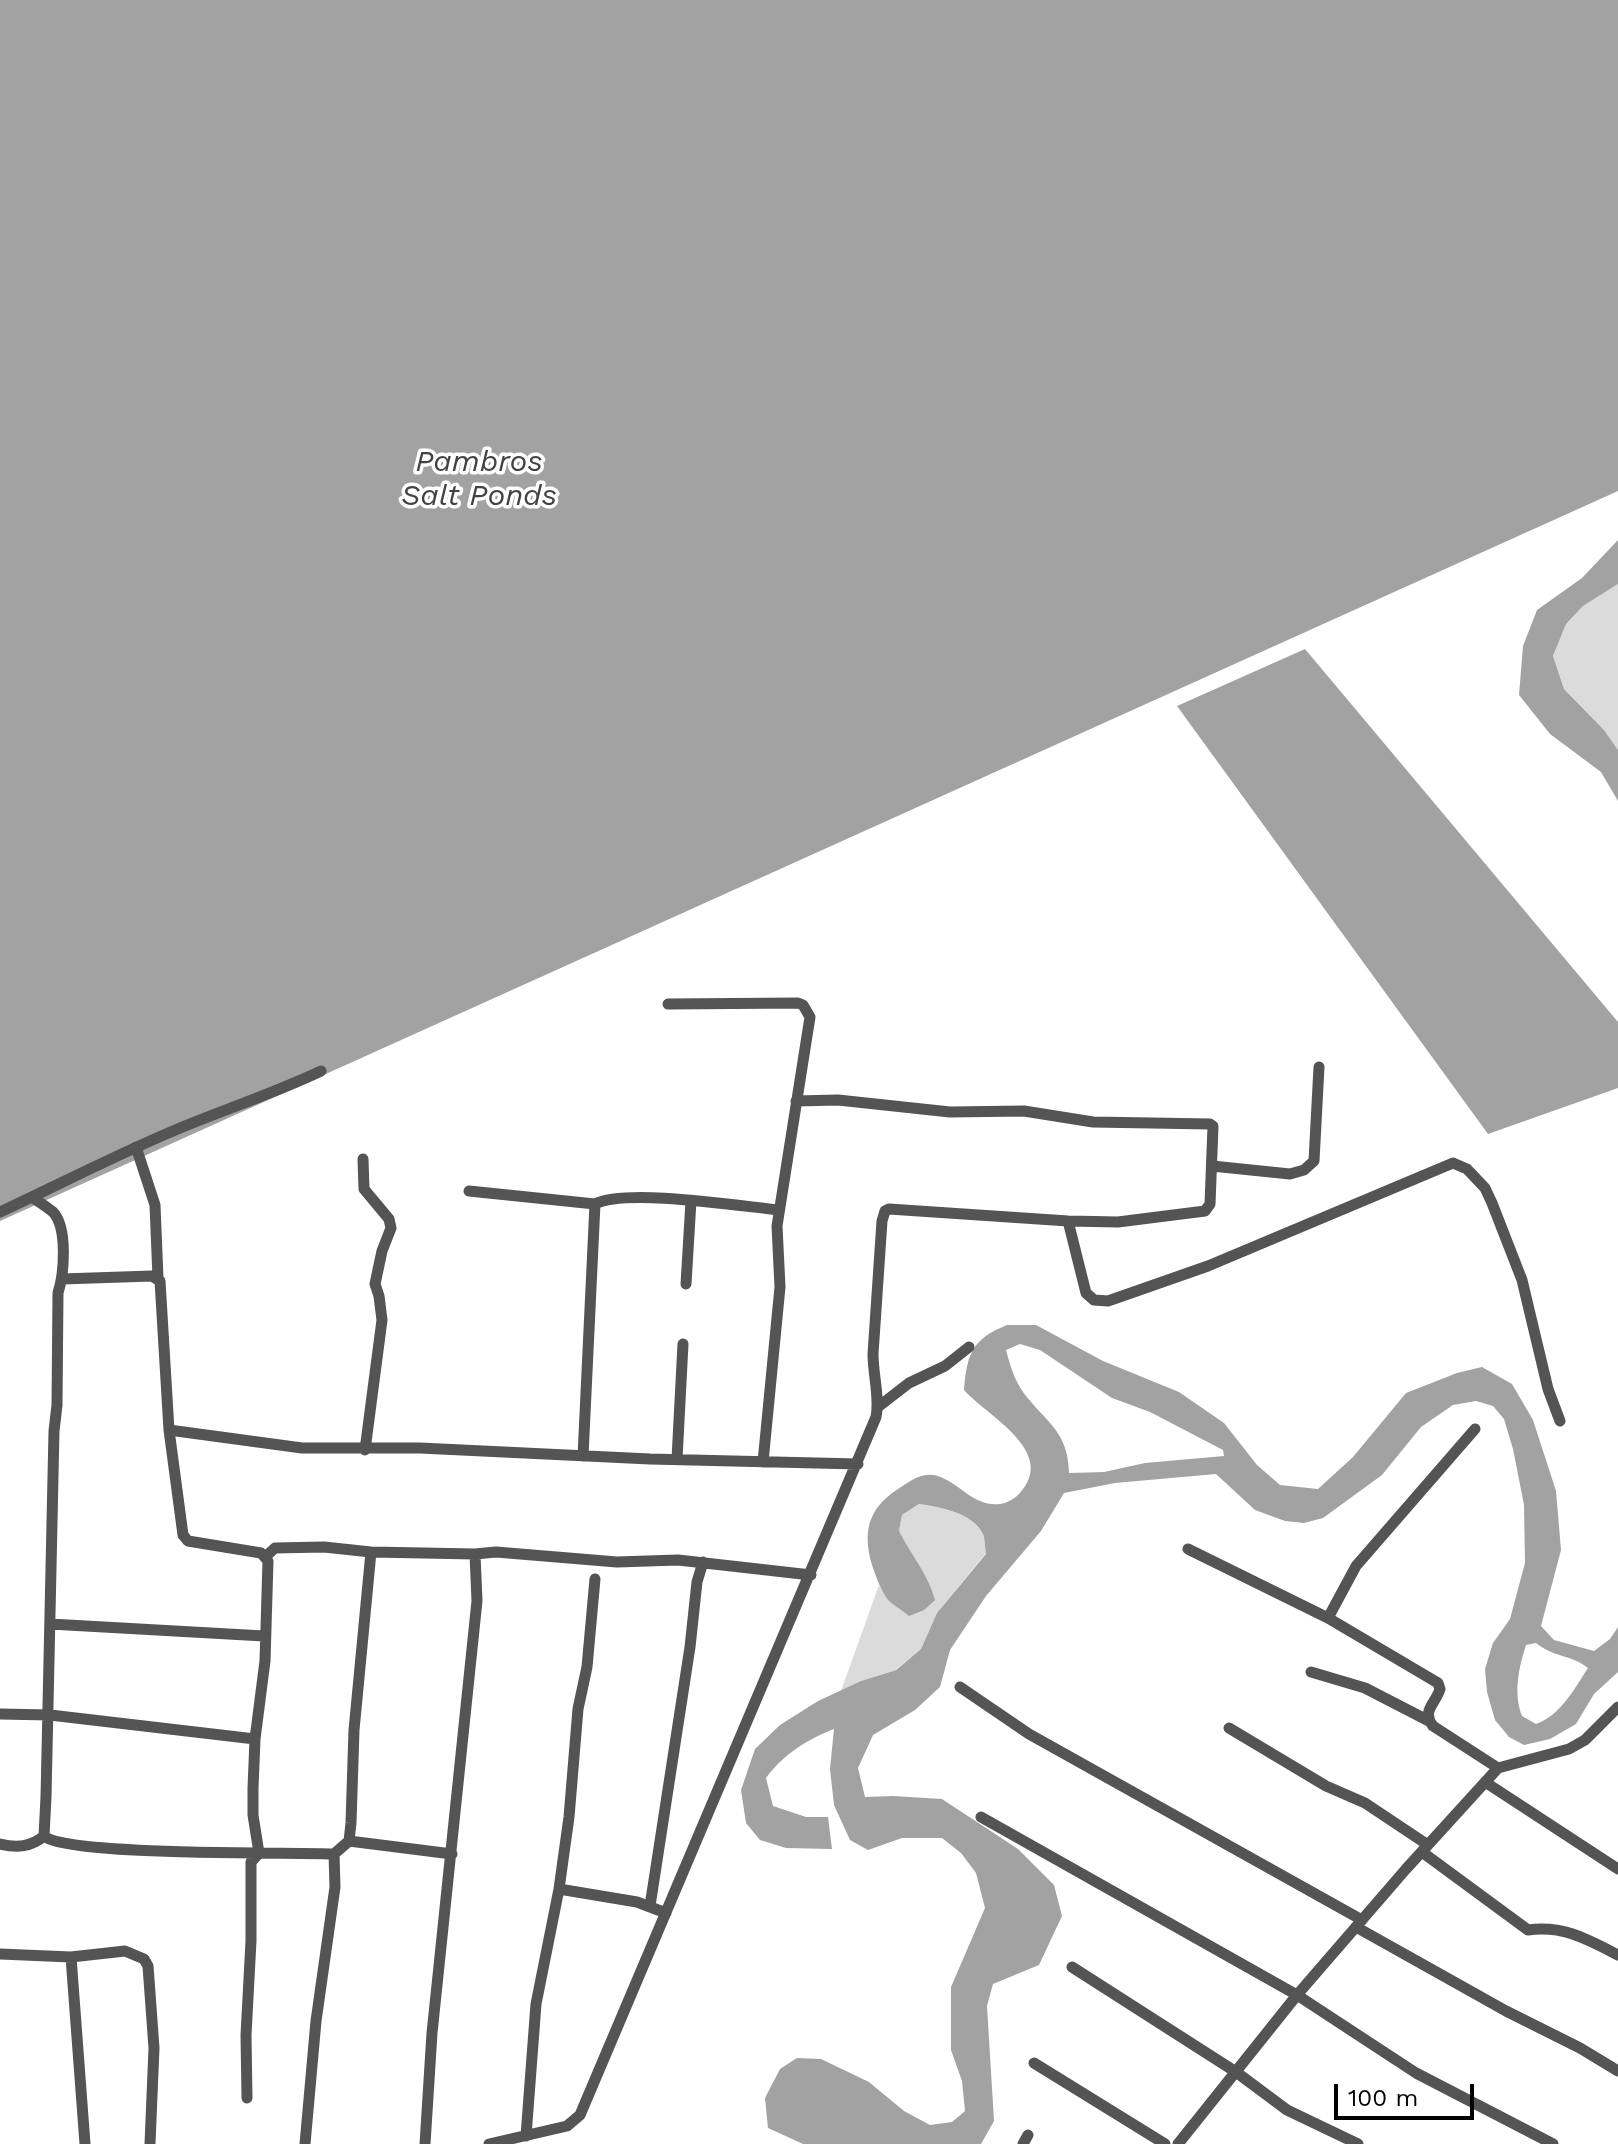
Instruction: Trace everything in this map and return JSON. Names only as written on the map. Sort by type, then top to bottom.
[{"type":"street","points":[[668,1004],[803,1005],[810,1017],[777,1226],[780,1287],[763,1462]]},
{"type":"street","points":[[1212,1166],[1290,1174],[1304,1170],[1314,1161],[1319,1067]]},
{"type":"street","points":[[0,1212],[136,1147],[321,1071]]},
{"type":"street","points":[[489,2144],[572,2124],[580,2115],[811,1575],[858,1464],[878,1407],[873,1354],[885,1211],[1118,1222],[1205,1211],[1210,1204],[1213,1126],[1210,1124],[1093,1122],[1024,1111],[950,1112],[838,1100],[796,1101]]},
{"type":"street","points":[[136,1147],[155,1205],[169,1430],[183,1535],[188,1541],[252,1551],[265,1557],[269,1568],[262,1696],[255,1739],[253,1815],[259,1853]]},
{"type":"street","points":[[363,1159],[364,1189],[389,1219],[391,1228],[375,1284],[382,1320],[365,1450]]},
{"type":"street","points":[[1068,1221],[1086,1293],[1094,1300],[1108,1301],[1208,1266],[1453,1163],[1467,1169],[1485,1188],[1492,1203],[1522,1280],[1548,1389],[1560,1421]]},
{"type":"street","points":[[469,1191],[595,1204],[610,1198],[691,1201],[779,1210]]},
{"type":"street","points":[[0,1844],[13,1847],[34,1844],[44,1836],[50,1715],[58,1293],[62,1279],[62,1231],[55,1214],[32,1197]]},
{"type":"street","points":[[686,1284],[691,1201]]},
{"type":"street","points":[[583,1456],[590,1254],[595,1204]]},
{"type":"street","points":[[62,1279],[158,1278]]},
{"type":"street","points":[[677,1459],[683,1344]]},
{"type":"street","points":[[878,1407],[909,1383],[945,1366],[969,1347]]},
{"type":"street","points":[[1328,1618],[1356,1566],[1475,1429]]},
{"type":"street","points":[[169,1430],[302,1448],[420,1448],[858,1464]]},
{"type":"street","points":[[265,1557],[275,1548],[496,1552],[617,1562],[703,1562],[811,1575]]},
{"type":"street","points":[[1188,1549],[1328,1618],[1438,1683],[1440,1689],[1430,1706],[1429,1721]]},
{"type":"street","points":[[44,1836],[62,1844],[220,1854],[334,1854],[349,1841],[354,1730],[371,1552]]},
{"type":"street","points":[[425,2144],[432,2033],[477,1601],[475,1554]]},
{"type":"street","points":[[650,1906],[690,1647],[697,1582],[703,1562]]},
{"type":"street","points":[[526,2136],[536,2004],[559,1889],[595,1579]]},
{"type":"street","points":[[50,1624],[264,1636]]},
{"type":"street","points":[[1311,1672],[1365,1688],[1429,1721],[1498,1768]]},
{"type":"street","points":[[960,1687],[1029,1734],[1506,2011],[1618,2071]]},
{"type":"street","points":[[1178,2144],[1297,1995],[1498,1768],[1569,1749],[1585,1740],[1618,1707]]},
{"type":"street","points":[[0,1714],[50,1715],[255,1739]]},
{"type":"street","points":[[1229,1728],[1326,1786],[1365,1803],[1528,1930],[1541,1928],[1575,1933],[1618,1955]]},
{"type":"street","points":[[1485,1782],[1618,1869]]},
{"type":"street","points":[[981,1817],[1297,1995],[1416,2073],[1553,2144]]},
{"type":"street","points":[[349,1841],[452,1854]]},
{"type":"street","points":[[247,2098],[251,1862],[259,1853]]},
{"type":"street","points":[[305,2144],[316,2021],[335,1887],[334,1854]]},
{"type":"street","points":[[559,1889],[620,1898],[666,1913]]},
{"type":"street","points":[[0,1954],[71,1957],[125,1951],[144,1959],[148,1966],[154,2048],[150,2144]]},
{"type":"street","points":[[71,1957],[85,2144]]},
{"type":"street","points":[[1072,1967],[1236,2072],[1287,2110],[1358,2144]]},
{"type":"street","points":[[1034,2063],[1165,2144]]},
{"type":"street","points":[[543,2144],[544,2131]]},
{"type":"shaded area","points":[[1618,584],[1618,750],[1604,730],[1564,689],[1553,656],[1566,624],[1583,606]]},
{"type":"shaded area","points":[[919,1504],[946,1509],[971,1521],[983,1534],[986,1553],[937,1613],[921,1649],[895,1670],[841,1691],[879,1585],[890,1602],[910,1553],[899,1531],[902,1515]]},
{"type":"water","name":"Pambros Salt Ponds","points":[[0,0],[1618,0],[1618,491],[0,1221]]},
{"type":"water","points":[[1618,540],[1618,584],[1583,606],[1566,624],[1553,656],[1564,689],[1604,730],[1618,750],[1618,801],[1601,772],[1550,734],[1519,695],[1523,646],[1537,610],[1582,578]]},
{"type":"water","points":[[1305,649],[1618,1022],[1618,1088],[1488,1134],[1177,706]]},
{"type":"water","points":[[1007,1325],[1036,1325],[1103,1361],[1179,1392],[1224,1423],[1257,1465],[1280,1485],[1318,1489],[1353,1457],[1406,1393],[1457,1373],[1482,1367],[1512,1384],[1533,1420],[1556,1491],[1561,1550],[1541,1626],[1554,1640],[1594,1651],[1610,1639],[1618,1627],[1618,1672],[1594,1694],[1576,1724],[1550,1739],[1524,1745],[1509,1737],[1495,1720],[1487,1692],[1485,1669],[1493,1643],[1510,1619],[1525,1563],[1524,1505],[1513,1449],[1504,1419],[1493,1406],[1476,1401],[1453,1405],[1421,1427],[1382,1475],[1323,1518],[1304,1523],[1285,1521],[1255,1510],[1216,1474],[1115,1483],[1064,1493],[1041,1531],[986,1596],[950,1650],[940,1687],[915,1710],[873,1735],[858,1768],[865,1797],[942,1799],[1018,1849],[1054,1885],[1062,1916],[1039,1965],[993,1984],[987,2006],[994,2121],[981,2144],[803,2144],[768,2128],[765,2098],[780,2069],[797,2058],[821,2059],[869,2082],[904,2111],[930,2125],[952,2122],[965,2111],[962,2081],[951,2050],[951,1987],[985,1908],[976,1873],[961,1853],[942,1838],[902,1838],[868,1850],[850,1840],[834,1805],[830,1769],[834,1729],[796,1749],[766,1778],[773,1806],[806,1817],[828,1817],[832,1849],[786,1848],[760,1840],[746,1823],[741,1790],[755,1749],[780,1725],[818,1701],[861,1681],[896,1670],[921,1649],[937,1613],[986,1554],[983,1534],[964,1516],[919,1504],[902,1515],[899,1531],[924,1573],[935,1600],[924,1610],[909,1616],[886,1597],[870,1556],[868,1533],[879,1505],[908,1483],[926,1475],[947,1480],[974,1498],[990,1504],[1006,1503],[1015,1498],[1029,1479],[1031,1464],[1025,1449],[1002,1423],[964,1390],[967,1367],[974,1349],[995,1330]],"holes":[[[1020,1344],[1040,1350],[1112,1398],[1150,1412],[1223,1450],[1224,1456],[1145,1463],[1104,1472],[1069,1473],[1068,1458],[1060,1437],[1023,1392],[1013,1372],[1006,1350]],[[1536,1643],[1588,1668],[1560,1708],[1536,1724],[1522,1716],[1517,1689],[1526,1645]]]}]
